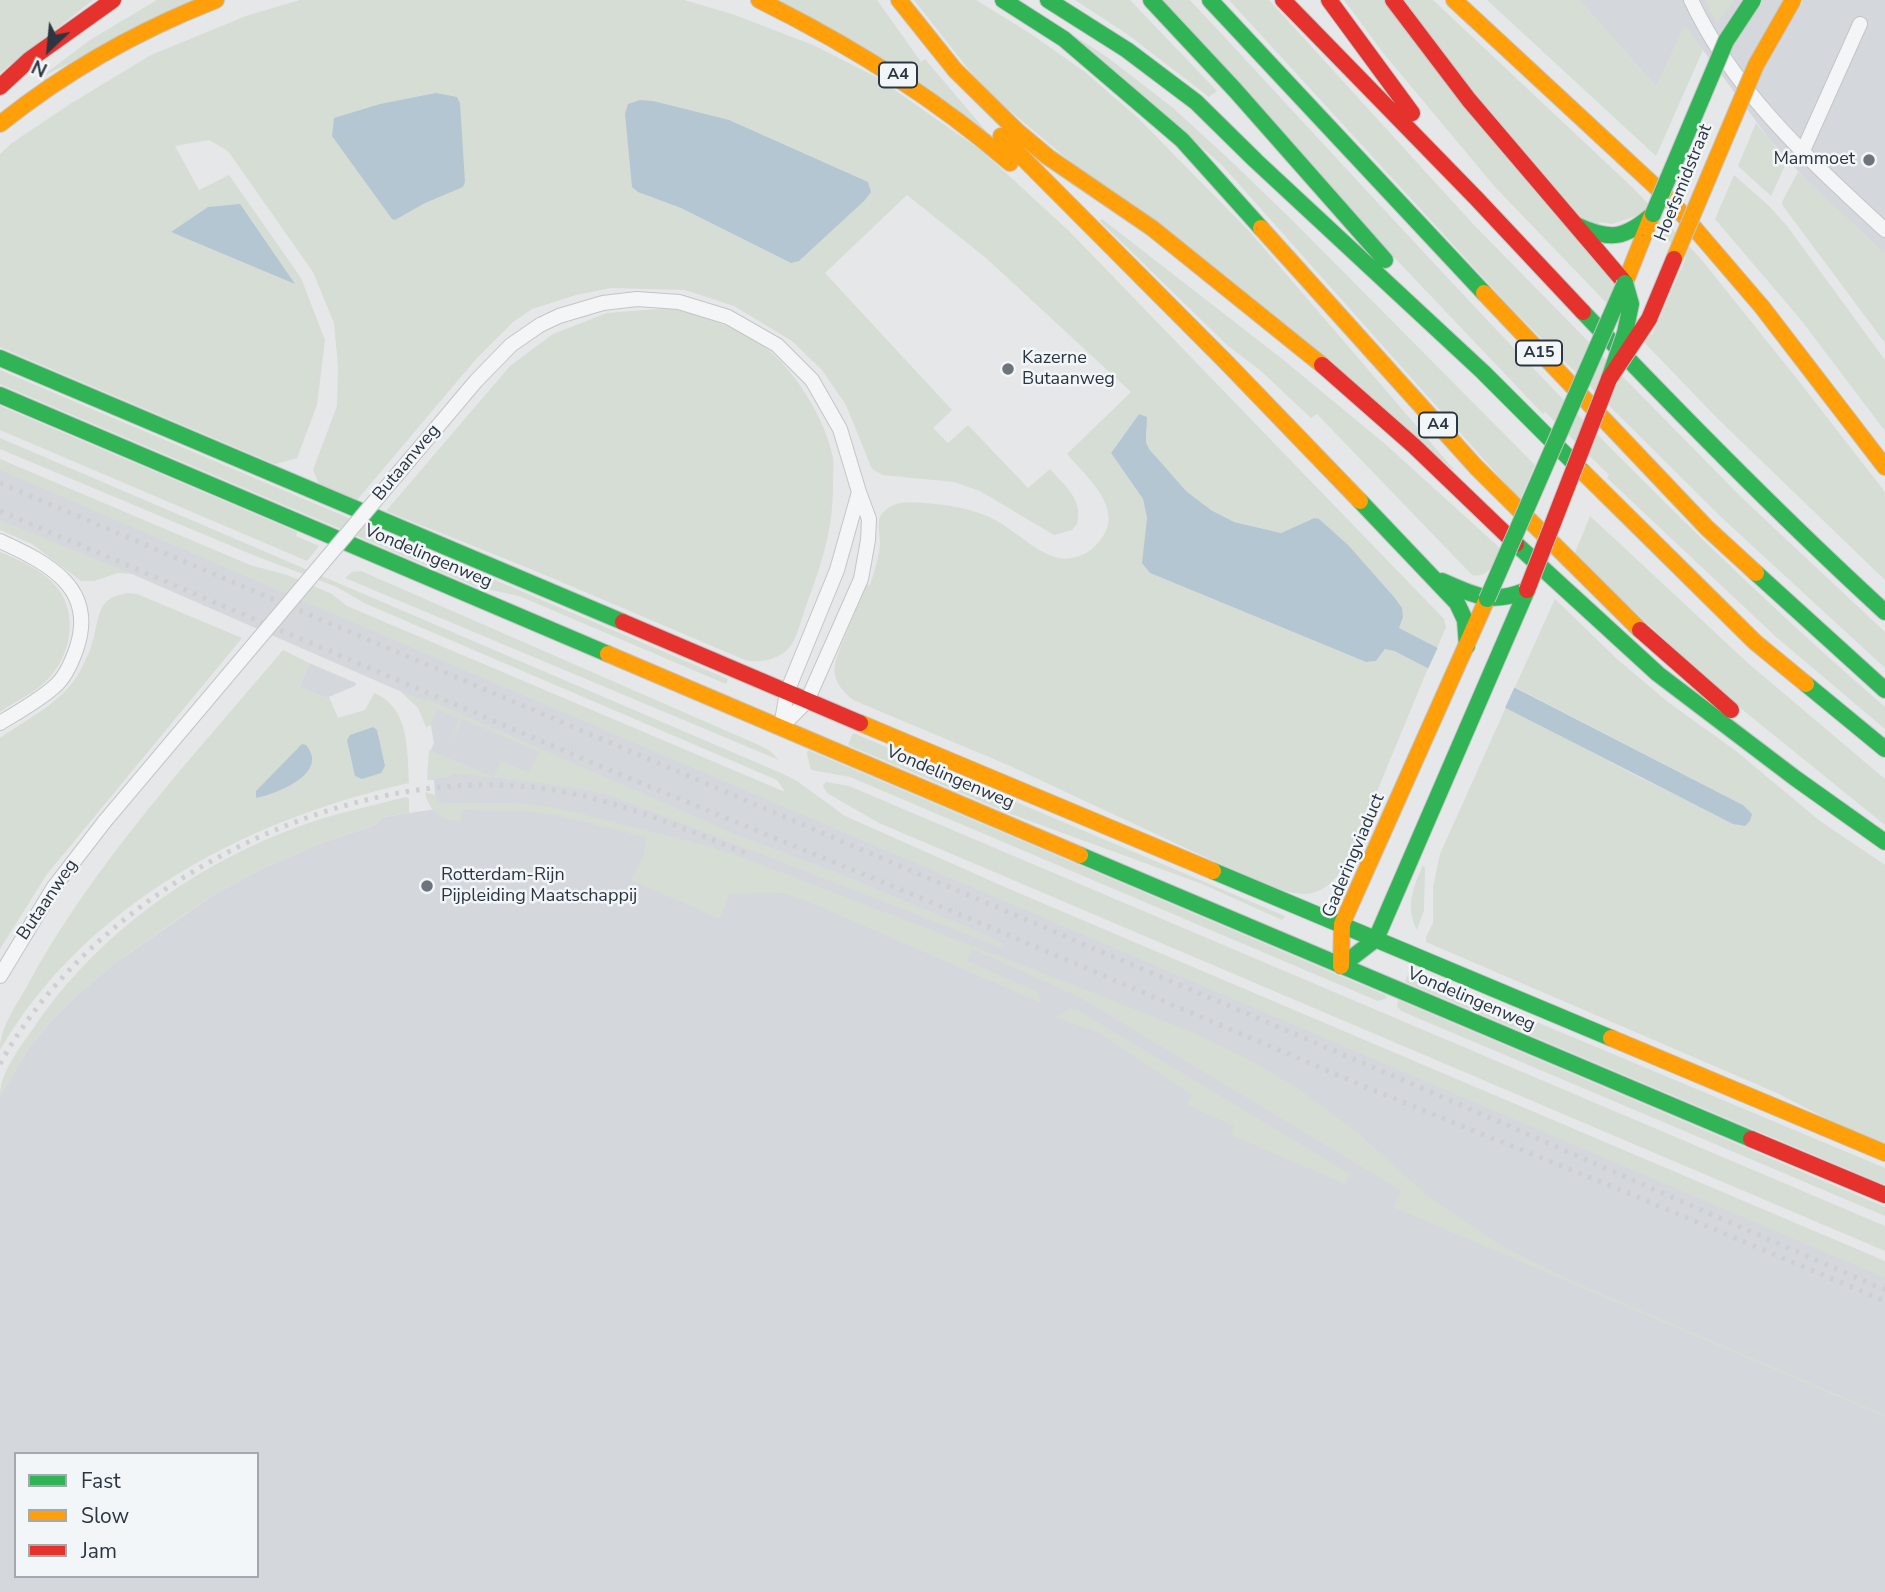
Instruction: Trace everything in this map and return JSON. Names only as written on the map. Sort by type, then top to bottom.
[{"type":"main road","points":[[0,87],[29,60],[113,0]]},
{"type":"main road","points":[[0,124],[75,68],[184,12],[216,0]]},
{"type":"main road","name":"A4","points":[[759,0],[826,33],[901,77],[945,109],[988,143],[1150,287],[1464,613],[1468,631],[1467,646]]},
{"type":"main road","points":[[900,0],[955,70],[999,134],[1150,287]]},
{"type":"main road","name":"A4","points":[[1003,0],[1064,38],[1182,139],[1476,467],[1633,624],[1885,841]]},
{"type":"main road","points":[[1048,0],[1128,50],[1196,102],[1483,372],[1755,642],[1885,749]]},
{"type":"main road","points":[[1151,0],[1235,90],[1483,372]]},
{"type":"main road","name":"A15","points":[[1210,0],[1402,208],[1707,528],[1885,690]]},
{"type":"main road","points":[[1283,0],[1476,198],[1683,418],[1808,541],[1885,612]]},
{"type":"main road","points":[[1329,0],[1476,198]]},
{"type":"main road","points":[[1340,966],[1376,939],[1527,590],[1609,379],[1625,333],[1631,304],[1625,283],[1469,100],[1392,0]]},
{"type":"main road","points":[[1454,0],[1672,202],[1762,307],[1885,467]]},
{"type":"main road","name":"Hoefsmidstraat","points":[[1625,283],[1726,41],[1753,0]]},
{"type":"main road","name":"Hoefsmidstraat","points":[[1609,379],[1649,319],[1756,65],[1793,0]]},
{"type":"main road","points":[[955,70],[991,107],[1038,148],[1152,228],[1306,351],[1413,446],[1563,589],[1658,674],[1795,778],[1885,841]]},
{"type":"main road","points":[[1571,222],[1595,235],[1617,236],[1640,227],[1653,214]]},
{"type":"main road","name":"Gaderingviaduct","points":[[1340,966],[1342,924],[1625,283]]},
{"type":"main road","name":"Vondelingenweg","points":[[0,358],[807,701],[1885,1153]]},
{"type":"main road","name":"Vondelingenweg","points":[[0,395],[1340,966],[1885,1195]]},
{"type":"main road","name":"A4","points":[[1431,576],[1487,599]]},
{"type":"main road","points":[[1487,599],[1498,601],[1527,590]]},
{"type":"street","points":[[1692,0],[1733,73],[1801,153],[1885,230]]},
{"type":"street","points":[[1801,153],[1860,23]]},
{"type":"street","name":"Butaanweg","points":[[0,976],[54,887],[105,821],[482,374],[511,345],[540,325],[583,308],[637,299],[679,302],[728,317],[777,345],[812,380],[840,429],[869,519],[868,540],[860,579],[807,701],[781,727]]},
{"type":"street","points":[[781,727],[787,692],[837,570],[859,492]]},
{"type":"street","points":[[0,541],[36,558],[59,575],[74,592],[82,615],[78,645],[65,674],[55,687],[0,723]]},
{"type":"shaded area","points":[[0,0],[93,0],[0,73]]},
{"type":"shaded area","points":[[157,0],[198,0],[41,77],[90,40]]},
{"type":"shaded area","points":[[300,0],[684,0],[732,14],[813,45],[876,77],[982,151],[1070,232],[1444,619],[1446,627],[1437,648],[1398,628],[1313,518],[1281,533],[1234,522],[1211,510],[1186,491],[1157,460],[1146,442],[1147,429],[1139,414],[1111,453],[1143,499],[1147,518],[1150,573],[1366,662],[1376,661],[1385,649],[1389,649],[1428,668],[1347,864],[1337,876],[1328,885],[1311,893],[1301,894],[1265,885],[1008,765],[853,700],[838,683],[835,675],[836,659],[865,584],[870,585],[880,544],[879,520],[884,512],[891,506],[909,502],[960,508],[995,520],[1034,547],[1051,555],[1073,558],[1082,555],[1094,547],[1104,534],[1108,509],[1095,486],[1067,454],[1131,392],[986,258],[907,195],[825,273],[952,410],[933,428],[948,443],[968,425],[1028,488],[1050,469],[1067,487],[1078,508],[1077,524],[1072,530],[1054,535],[980,491],[954,482],[883,475],[872,469],[846,405],[822,370],[792,341],[734,306],[685,290],[611,288],[576,295],[532,309],[513,322],[476,359],[357,500],[319,484],[313,470],[337,406],[338,366],[334,323],[313,272],[228,151],[209,140],[175,146],[199,190],[229,175],[301,278],[325,340],[317,405],[297,458],[275,464],[0,347],[0,154],[70,104],[151,55],[246,16]]},
{"type":"shaded area","points":[[776,0],[877,0],[921,62],[925,59],[991,137]]},
{"type":"shaded area","points":[[914,0],[976,0],[1085,72],[1138,118],[1250,232],[1456,472],[1097,184],[984,89]]},
{"type":"shaded area","points":[[1075,0],[1130,0],[1217,91],[1209,97],[1127,34]]},
{"type":"shaded area","points":[[1160,0],[1190,0],[1443,273],[1615,452],[1793,624],[1885,707],[1885,729],[1775,636],[1607,478],[1609,475],[1545,412],[1543,414],[1392,255]]},
{"type":"shaded area","points":[[1229,0],[1269,0],[1473,224],[1740,496],[1885,632],[1885,668],[1720,516],[1511,308]]},
{"type":"shaded area","points":[[1344,0],[1433,0],[1633,188],[1701,259],[1885,492],[1885,580],[1717,418],[1495,187],[1384,54]],"holes":[[[1642,214],[1686,258],[1652,335],[1617,297],[1599,222],[1612,224]]]},
{"type":"shaded area","points":[[1487,0],[1579,0],[1656,87],[1685,25],[1703,50],[1656,156]]},
{"type":"shaded area","points":[[1579,0],[1885,0],[1885,254],[1809,183],[1770,140],[1685,26],[1656,87]]},
{"type":"shaded area","points":[[1705,0],[1734,0],[1717,24]]},
{"type":"shaded area","points":[[1061,27],[1107,57],[1172,107],[1231,161],[1535,465],[1520,500],[1221,164]]},
{"type":"shaded area","points":[[1756,123],[1787,161],[1771,196],[1738,166]]},
{"type":"shaded area","points":[[1798,172],[1885,254],[1885,343],[1783,206],[1782,202]]},
{"type":"shaded area","points":[[1734,175],[1787,226],[1885,360],[1885,431],[1801,320],[1715,219]]},
{"type":"shaded area","points":[[1102,219],[1281,358],[1384,443],[1500,548],[1487,572],[1472,575],[1317,414],[1311,418],[1261,371],[1227,345],[1100,221]]},
{"type":"shaded area","points":[[670,308],[729,327],[752,339],[775,356],[807,396],[829,443],[833,461],[832,502],[825,548],[794,640],[788,649],[771,659],[745,660],[386,511],[510,366],[553,334],[607,313]]},
{"type":"shaded area","points":[[0,370],[728,679],[726,684],[519,596],[477,587],[0,384]]},
{"type":"shaded area","points":[[0,406],[297,532],[296,536],[319,546],[307,561],[0,430]]},
{"type":"shaded area","points":[[0,438],[781,773],[797,781],[845,816],[1007,888],[1885,1261],[1885,1278],[0,470],[0,459],[250,565],[287,575],[332,594],[347,606],[785,792],[777,780],[364,603],[337,587],[253,555],[0,449]]},
{"type":"shaded area","points":[[0,467],[1885,1267],[1885,1592],[0,1592],[0,1096],[28,1049],[77,995],[115,963],[215,894],[264,868],[319,844],[375,825],[383,817],[436,809],[434,780],[430,780],[430,752],[434,743],[427,703],[132,574],[0,525]]},
{"type":"shaded area","points":[[1590,516],[1749,664],[1885,779],[1885,825],[1723,694],[1574,555]]},
{"type":"shaded area","points":[[0,520],[132,574],[118,573],[94,581],[81,581],[32,544],[0,530]]},
{"type":"shaded area","points":[[0,552],[43,574],[55,585],[63,596],[70,622],[66,648],[54,672],[35,691],[0,712]]},
{"type":"shaded area","points":[[361,571],[761,746],[779,760],[345,578],[352,572]]},
{"type":"shaded area","points":[[128,593],[137,594],[242,638],[47,874],[0,949],[0,738],[57,699],[67,689],[89,652],[102,607],[111,598]]},
{"type":"shaded area","points":[[1555,599],[1618,660],[1668,702],[1736,751],[1820,821],[1885,865],[1885,1143],[1843,1127],[1777,1093],[1426,942],[1433,923],[1433,887],[1440,854],[1506,707],[1740,826],[1743,805],[1515,687]]},
{"type":"shaded area","points":[[283,650],[309,663],[299,687],[329,697],[338,718],[365,710],[374,693],[386,700],[400,719],[404,731],[409,783],[289,819],[176,875],[125,910],[78,951],[36,998],[0,1050],[9,1017],[82,896],[146,812]]},
{"type":"shaded area","points":[[309,663],[356,683],[355,686],[326,698],[299,687]]},
{"type":"shaded area","points":[[400,691],[425,702],[427,699],[735,834],[838,873],[1004,944],[1002,948],[614,797],[554,785],[453,774],[427,780],[429,750],[494,777],[501,761],[529,773],[539,752],[462,719],[451,745],[459,718],[437,710],[431,725],[426,727],[418,708]]},
{"type":"shaded area","points":[[853,733],[1285,916],[1282,920],[1202,884],[1011,814],[848,745]]},
{"type":"shaded area","points":[[808,750],[1387,998],[1378,1001],[850,777],[811,770]]},
{"type":"shaded area","points":[[826,782],[849,786],[1885,1226],[1885,1251],[879,823],[827,793],[823,786]]},
{"type":"shaded area","points":[[425,792],[436,795],[438,802],[442,803],[516,803],[558,808],[701,844],[736,855],[1196,1034],[1248,1059],[1297,1088],[1358,1133],[1429,1197],[1502,1246],[1570,1280],[1885,1417],[1393,1207],[1402,1191],[1079,997],[972,949],[968,961],[1038,992],[1041,1003],[783,893],[730,894],[720,919],[631,880],[644,856],[646,837],[560,816],[526,811],[462,810],[461,821],[448,820],[433,810]]},
{"type":"shaded area","points":[[406,797],[409,799],[409,813],[383,817],[375,825],[319,844],[264,868],[215,894],[115,963],[51,1021],[28,1049],[0,1096],[12,1060],[62,990],[92,957],[162,898],[240,852],[282,833],[324,818]]},
{"type":"shaded area","points":[[1423,865],[1424,910],[1417,930],[1411,905]]},
{"type":"shaded area","points":[[1410,969],[1885,1168],[1885,1185],[1405,982]]},
{"type":"shaded area","points":[[1398,1000],[1885,1207],[1885,1216],[1401,1011],[1397,1006]]},
{"type":"shaded area","points":[[1070,1009],[1079,1011],[1350,1174],[1345,1184],[1231,1135],[1234,1126],[1187,1105],[1192,1095],[1099,1033],[1055,1017]]},
{"type":"water","points":[[436,93],[457,97],[460,103],[465,182],[463,187],[425,203],[395,220],[392,219],[332,136],[334,118],[380,104]]},
{"type":"water","points":[[640,100],[729,120],[868,182],[871,192],[799,261],[791,263],[681,208],[638,192],[632,187],[625,114],[628,104]]},
{"type":"water","points":[[240,204],[295,284],[171,232],[208,207]]},
{"type":"water","points":[[1139,414],[1147,417],[1146,442],[1149,449],[1186,491],[1211,510],[1234,522],[1281,533],[1314,518],[1319,519],[1348,545],[1394,597],[1402,608],[1403,617],[1399,628],[1743,805],[1752,814],[1750,821],[1745,826],[1733,824],[1394,651],[1385,649],[1376,661],[1366,662],[1150,573],[1142,563],[1147,518],[1143,499],[1111,453]]},
{"type":"water","points":[[373,727],[377,730],[385,766],[381,773],[362,779],[355,776],[347,740],[350,735]]},
{"type":"water","points":[[302,744],[306,745],[312,755],[311,765],[306,773],[287,787],[256,798],[256,791]]},
{"type":"pier","points":[[1439,645],[1516,684],[1504,710],[1427,671]]},
{"type":"railway","points":[[0,483],[1417,1086],[1885,1290]]},
{"type":"railway","points":[[0,511],[614,772],[1885,1301]]},
{"type":"railway","points":[[0,1064],[43,1001],[97,943],[160,893],[231,851],[306,818],[384,796],[463,785],[539,788],[566,792],[647,815],[751,855]]},
{"type":"traffic: fast","points":[[1003,0],[1064,39],[1182,140],[1261,228]]},
{"type":"traffic: fast","points":[[1048,0],[1127,50],[1196,102],[1483,372],[1583,472]]},
{"type":"traffic: fast","points":[[1151,0],[1235,90],[1385,260]]},
{"type":"traffic: fast","points":[[1210,0],[1484,293]]},
{"type":"traffic: fast","points":[[1653,214],[1726,41],[1753,0]]},
{"type":"traffic: fast","points":[[1576,225],[1598,234],[1617,235],[1634,229],[1653,214]]},
{"type":"traffic: fast","points":[[1487,599],[1625,283]]},
{"type":"traffic: fast","points":[[1609,379],[1625,333],[1631,304],[1625,283]]},
{"type":"traffic: fast","points":[[1583,312],[1731,465],[1885,612]]},
{"type":"traffic: fast","points":[[0,358],[623,622]]},
{"type":"traffic: fast","points":[[0,395],[608,654]]},
{"type":"traffic: fast","points":[[1360,501],[1457,603],[1465,620],[1467,646]]},
{"type":"traffic: fast","points":[[1516,544],[1658,674],[1885,842]]},
{"type":"traffic: fast","points":[[1756,573],[1885,690]]},
{"type":"traffic: fast","points":[[1442,581],[1465,591],[1493,598],[1527,590]]},
{"type":"traffic: fast","points":[[1341,966],[1376,939],[1527,590]]},
{"type":"traffic: fast","points":[[1806,684],[1885,749]]},
{"type":"traffic: fast","points":[[1080,855],[1751,1139]]},
{"type":"traffic: fast","points":[[1213,871],[1611,1038]]},
{"type":"traffic: slow","points":[[0,124],[50,87],[103,54],[158,25],[216,0]]},
{"type":"traffic: slow","points":[[759,0],[890,73],[951,116],[1010,163]]},
{"type":"traffic: slow","points":[[899,0],[955,70],[1017,131],[1048,157],[1152,228],[1322,365]]},
{"type":"traffic: slow","points":[[1454,0],[1672,202],[1762,307],[1885,467]]},
{"type":"traffic: slow","points":[[1674,259],[1756,65],[1793,0]]},
{"type":"traffic: slow","points":[[1001,136],[1360,501]]},
{"type":"traffic: slow","points":[[1625,283],[1652,215]]},
{"type":"traffic: slow","points":[[1261,228],[1476,467],[1640,630]]},
{"type":"traffic: slow","points":[[1484,293],[1707,528],[1756,573]]},
{"type":"traffic: slow","points":[[1583,472],[1755,642],[1806,684]]},
{"type":"traffic: slow","points":[[1341,966],[1342,924],[1487,599]]},
{"type":"traffic: slow","points":[[608,654],[1080,855]]},
{"type":"traffic: slow","points":[[860,723],[1213,871]]},
{"type":"traffic: slow","points":[[1611,1038],[1885,1153]]},
{"type":"traffic: jam","points":[[0,87],[29,60],[113,0]]},
{"type":"traffic: jam","points":[[1283,0],[1583,312]]},
{"type":"traffic: jam","points":[[1329,0],[1412,113]]},
{"type":"traffic: jam","points":[[1393,0],[1469,100],[1625,283]]},
{"type":"traffic: jam","points":[[1527,590],[1609,379],[1649,319],[1674,259]]},
{"type":"traffic: jam","points":[[1322,365],[1414,446],[1516,544]]},
{"type":"traffic: jam","points":[[623,622],[860,723]]},
{"type":"traffic: jam","points":[[1640,630],[1731,710]]},
{"type":"traffic: jam","points":[[1751,1139],[1885,1195]]},
{"type":"place","name":"Mammoet","points":[[1869,160]]},
{"type":"place","name":"Kazerne Butaanweg","points":[[1008,369]]},
{"type":"place","name":"Rotterdam-Rijn Pijpleiding Maatschappij","points":[[427,886]]}]
